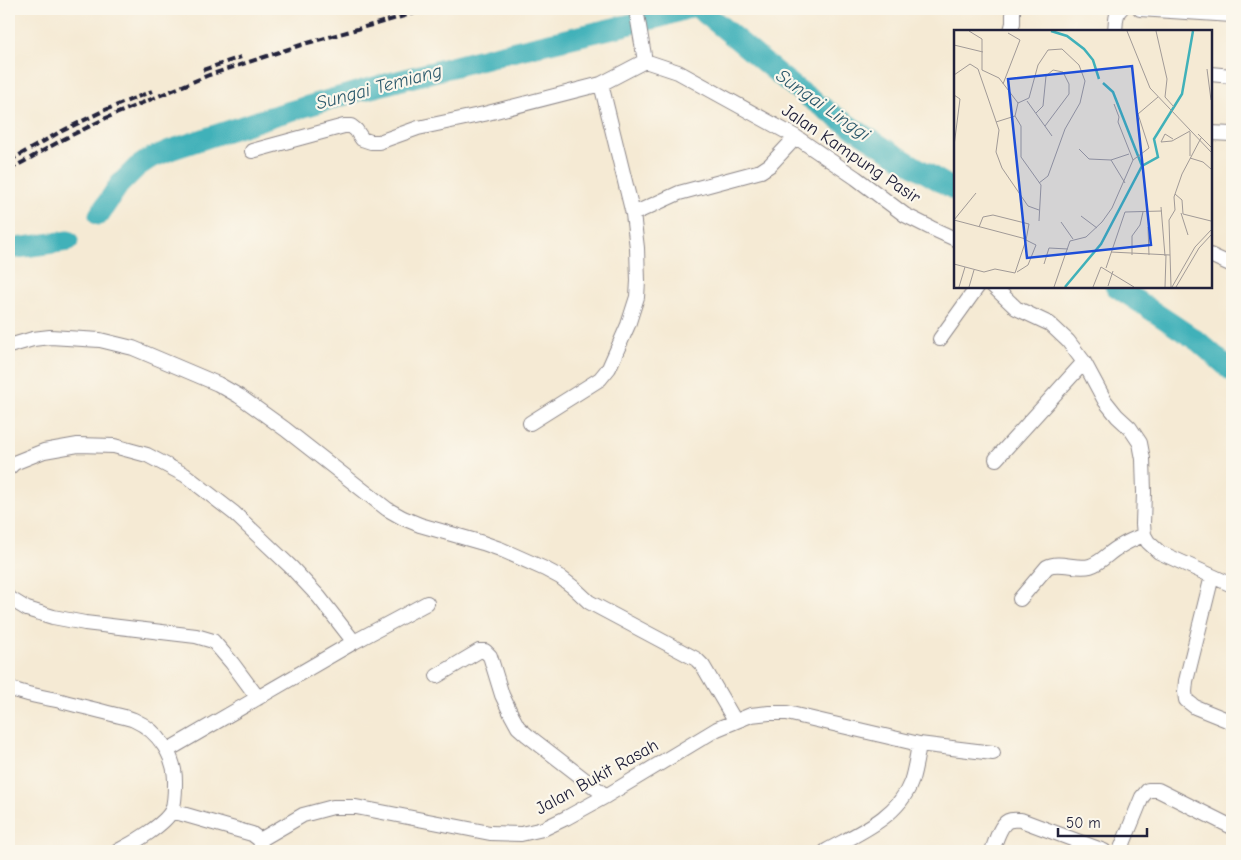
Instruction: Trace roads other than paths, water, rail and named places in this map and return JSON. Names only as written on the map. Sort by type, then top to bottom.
[{"type":"street","points":[[252,151],[344,126],[350,126],[356,130],[362,139],[379,142],[418,128],[484,114],[601,84],[646,60],[636,9]]},
{"type":"street","points":[[1011,30],[1014,22],[1013,9]]},
{"type":"street","points":[[1115,30],[1116,15],[1120,9]]},
{"type":"street","points":[[1140,9],[1195,10],[1232,15]]},
{"type":"street","name":"Jalan Kampung Pasir","points":[[646,60],[678,72],[796,137],[905,214],[954,239]]},
{"type":"street","points":[[1211,74],[1232,76]]},
{"type":"street","points":[[530,424],[600,379],[609,368],[628,325],[636,297],[638,280],[634,214],[601,84]]},
{"type":"street","points":[[1211,133],[1232,134]]},
{"type":"street","points":[[634,214],[679,193],[761,171],[770,165],[796,137]]},
{"type":"street","points":[[1211,255],[1232,265]]},
{"type":"street","points":[[940,339],[977,288]]},
{"type":"street","points":[[995,288],[1016,308],[1050,324],[1068,341],[1084,362],[1105,401],[1130,428],[1140,444],[1143,459],[1143,524],[1144,534],[1148,542],[1160,552],[1232,585]]},
{"type":"street","points":[[9,346],[33,339],[100,340],[132,348],[218,384],[239,396],[284,428],[387,509],[420,526],[483,543],[545,569],[573,586],[588,602],[692,656],[703,666],[736,721]]},
{"type":"street","points":[[996,460],[1084,362]]},
{"type":"street","points":[[9,468],[14,463],[44,451],[78,445],[114,446],[147,455],[185,475],[234,513],[308,585],[354,642]]},
{"type":"street","points":[[1020,599],[1051,564],[1081,568],[1092,566],[1120,546],[1144,534]]},
{"type":"street","points":[[1212,576],[1190,662],[1185,692],[1186,700],[1195,707],[1232,722]]},
{"type":"street","points":[[9,598],[26,608],[53,617],[85,623],[196,636],[213,642],[232,663],[258,698]]},
{"type":"street","points":[[168,750],[354,642],[427,604]]},
{"type":"street","points":[[437,676],[479,651],[485,651],[490,656],[502,695],[518,727],[606,796]]},
{"type":"street","points":[[9,688],[135,720],[151,731],[168,750],[173,761],[175,779],[175,798],[172,811],[140,846],[118,851]]},
{"type":"street","name":"Jalan Bukit Rasah","points":[[261,846],[303,815],[333,807],[356,807],[490,833],[521,834],[543,830],[606,796],[717,729],[752,715],[787,713],[919,744],[993,753]]},
{"type":"street","points":[[826,851],[884,818],[896,806],[906,793],[911,782],[919,744]]},
{"type":"street","points":[[1120,851],[1142,797],[1148,790],[1158,790],[1232,827]]},
{"type":"street","points":[[172,811],[252,834],[261,846]]},
{"type":"street","points":[[992,851],[1003,825],[1014,819],[1104,851]]},
{"type":"waterway","name":"Sungai Temiang","points":[[99,215],[119,185],[137,167],[149,159],[170,150],[273,116],[363,90],[494,56],[661,17],[686,9]]},
{"type":"waterway","name":"Sungai Linggi","points":[[699,9],[787,81],[837,118],[954,189]]},
{"type":"waterway","name":"Sungai Temiang","points":[[9,249],[68,241]]},
{"type":"waterway","name":"Sungai Linggi","points":[[1118,288],[1199,342],[1232,371]]},
{"type":"railway","points":[[9,170],[106,118],[209,75],[304,44],[429,9]]},
{"type":"railway","points":[[203,70],[241,57]]},
{"type":"railway","points":[[9,161],[58,133],[105,110],[152,91]]}]
